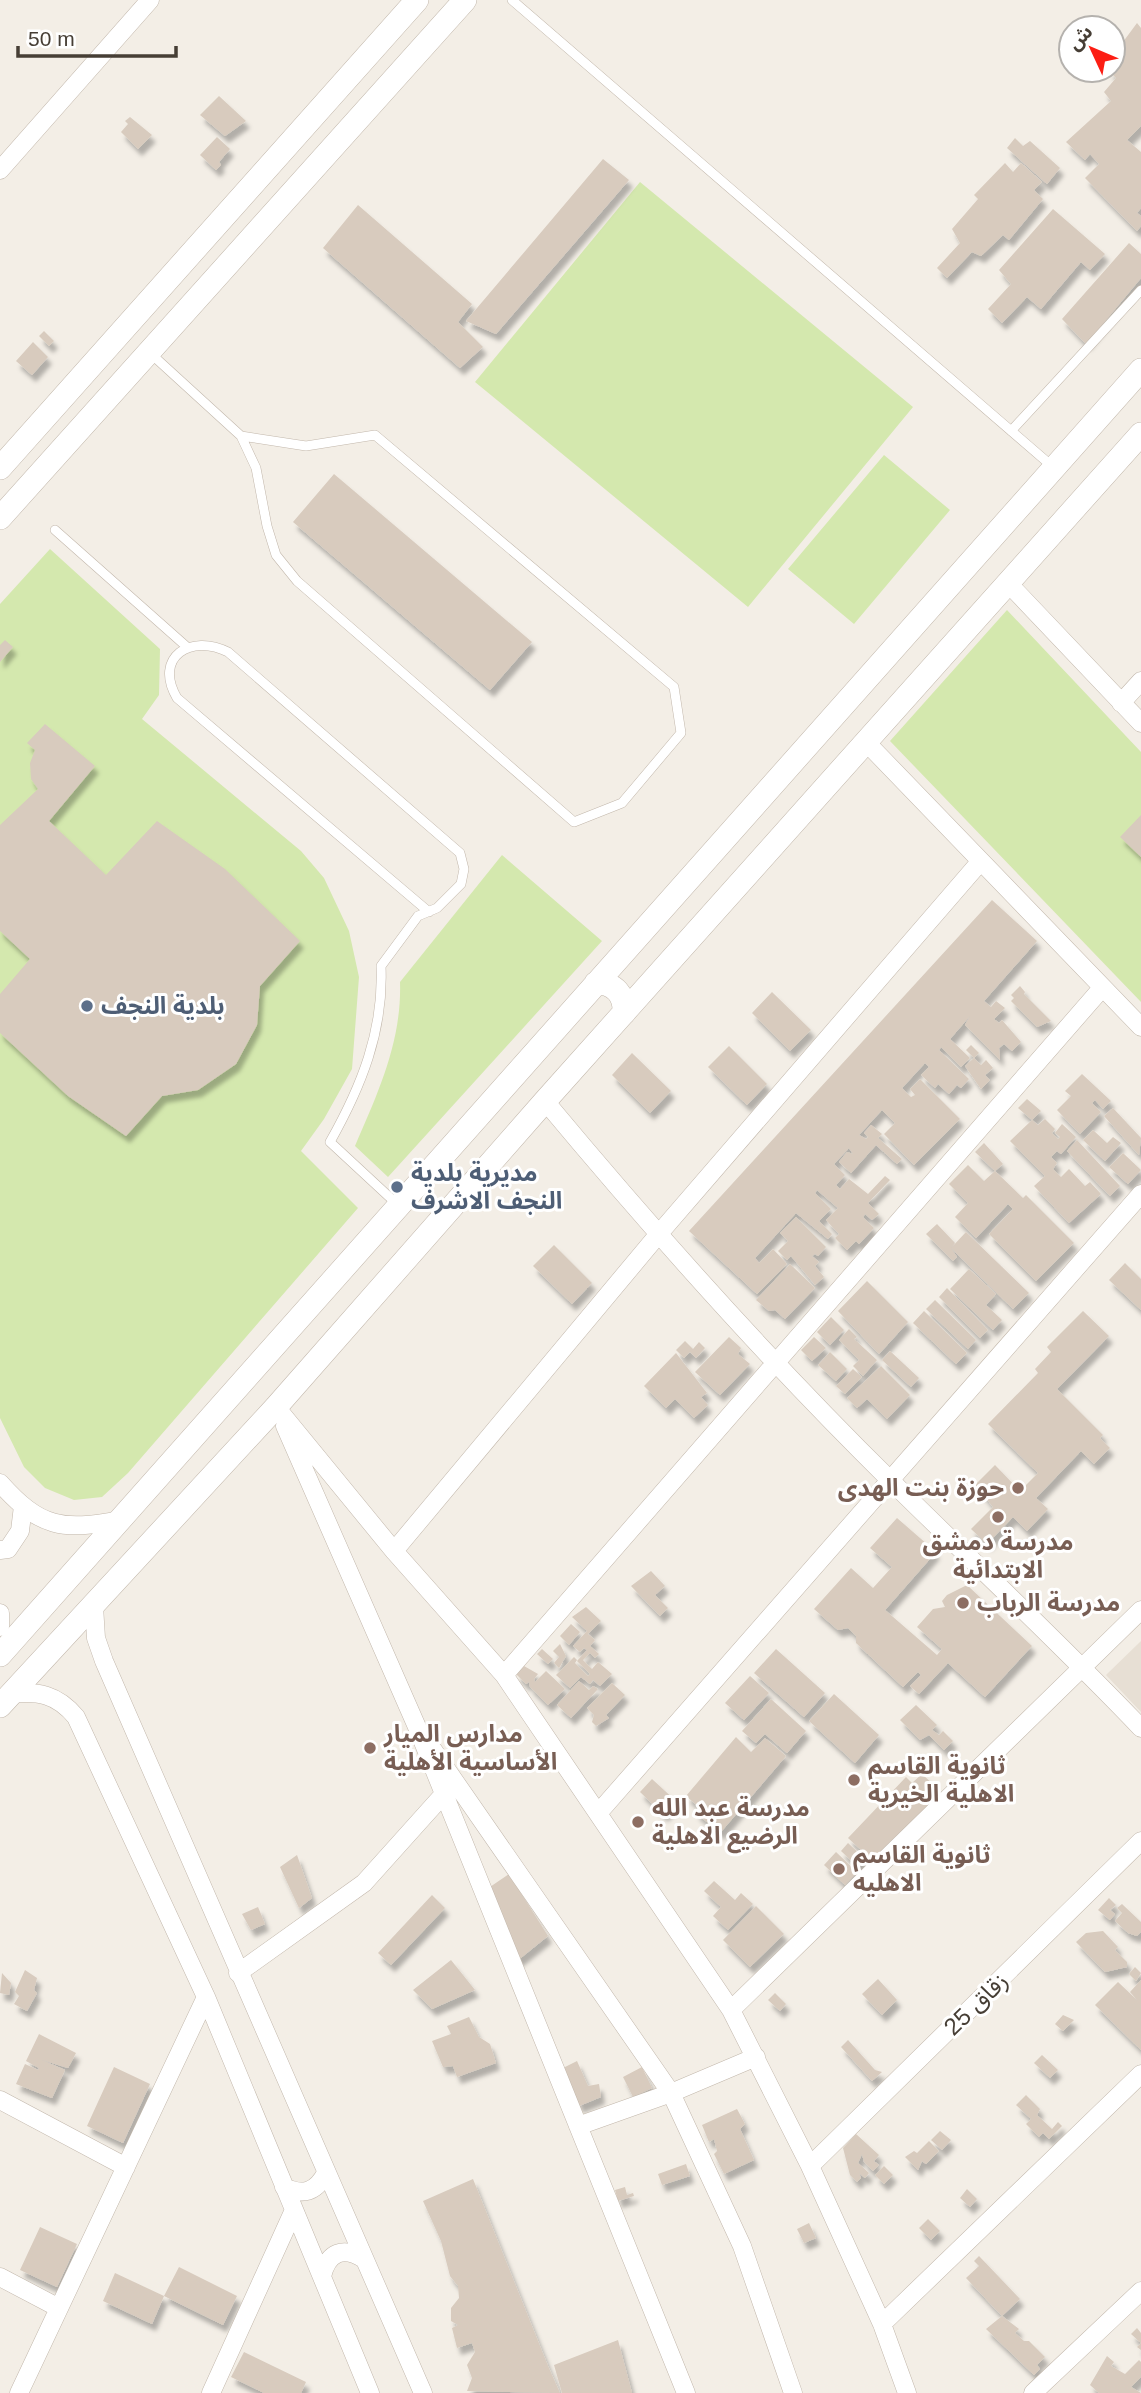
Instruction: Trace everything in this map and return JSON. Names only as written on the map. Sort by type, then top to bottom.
[{"type":"street","points":[[0,170],[150,0]]},
{"type":"street","points":[[0,468],[417,0]]},
{"type":"street","points":[[0,518],[465,0]]},
{"type":"street","points":[[268,169],[274,182],[294,189]]},
{"type":"street","points":[[227,216],[241,217],[254,234]]},
{"type":"street","points":[[0,1655],[1141,370]]},
{"type":"street","points":[[5,1700],[276,1407],[545,1101],[1141,434]]},
{"type":"street","points":[[1008,583],[1141,723]]},
{"type":"street","points":[[1121,703],[1141,681]]},
{"type":"street","points":[[866,742],[1141,1027]]},
{"type":"street","points":[[394,1551],[657,1236],[980,862]]},
{"type":"street","points":[[639,935],[640,951],[644,958],[650,963],[666,966]]},
{"type":"street","points":[[596,983],[605,983],[618,992],[624,1003],[624,1013]]},
{"type":"street","points":[[504,1675],[1102,988]]},
{"type":"street","points":[[545,1101],[657,1236],[776,1362],[890,1480],[1081,1665],[1141,1728]]},
{"type":"street","points":[[600,1811],[1141,1194]]},
{"type":"street","points":[[276,1407],[394,1551],[504,1675],[600,1811],[731,2010],[810,2166],[882,2323],[907,2393]]},
{"type":"street","points":[[276,1407],[417,1727],[686,2393]]},
{"type":"street","points":[[0,1483],[23,1506],[46,1523],[72,1526],[120,1520]]},
{"type":"street","points":[[0,1550],[8,1549],[20,1531],[23,1506]]},
{"type":"street","points":[[94,1606],[96,1638],[104,1661],[423,2393]]},
{"type":"street","points":[[731,2010],[1081,1665],[1141,1610]]},
{"type":"street","points":[[0,1613],[0,1627]]},
{"type":"street","points":[[5,1700],[35,1691],[51,1696],[67,1706],[76,1717],[206,1997],[370,2393]]},
{"type":"street","points":[[417,1727],[671,2093],[742,2246],[793,2393]]},
{"type":"street","points":[[239,1973],[364,1882],[443,1795]]},
{"type":"street","name":"زقاق 25","points":[[810,2166],[1141,1842]]},
{"type":"street","points":[[19,2393],[206,1997]]},
{"type":"street","points":[[578,2126],[671,2093],[756,2057]]},
{"type":"street","points":[[882,2323],[1141,2074]]},
{"type":"street","points":[[0,2100],[126,2167]]},
{"type":"street","points":[[284,2187],[296,2192],[309,2192],[320,2185],[326,2173]]},
{"type":"street","points":[[211,2393],[294,2210]]},
{"type":"street","points":[[321,2276],[325,2261],[337,2252],[351,2251],[364,2259]]},
{"type":"street","points":[[0,2277],[59,2308]]},
{"type":"street","points":[[1033,2393],[1141,2291]]},
{"type":"lane","points":[[512,0],[1055,468]]},
{"type":"lane","points":[[1011,431],[1141,290]]},
{"type":"lane","points":[[148,351],[241,436],[256,468],[267,526],[276,555],[297,581],[574,822],[622,803],[681,733],[674,687],[375,435],[306,446],[241,436]]},
{"type":"lane","points":[[55,530],[187,646],[216,646],[228,652],[460,853],[464,869],[461,884],[450,898],[418,916],[381,967],[382,995],[372,1051],[357,1094],[330,1142],[399,1206]]},
{"type":"lane","points":[[187,646],[176,656],[169,670],[168,683],[177,698],[429,912]]},
{"type":"shaded area","points":[[1141,1641],[1141,1712],[1106,1675]]},
{"type":"green space","points":[[640,182],[913,407],[748,607],[475,382]]},
{"type":"green space","points":[[884,455],[950,510],[854,624],[788,569]]},
{"type":"green space","points":[[50,549],[160,649],[159,695],[142,719],[301,851],[324,878],[349,931],[359,977],[352,1069],[324,1119],[301,1151],[358,1208],[128,1473],[102,1497],[74,1500],[45,1488],[24,1467],[0,1418],[0,604]]},
{"type":"green space","points":[[1007,610],[1141,752],[1141,1002],[890,741]]},
{"type":"green space","points":[[502,855],[602,941],[388,1177],[355,1146],[393,1046],[400,1004],[400,982]]},
{"type":"building","points":[[1137,23],[1141,28],[1141,126],[1127,140],[1141,152],[1141,208],[1137,213],[1141,216],[1141,226],[1137,231],[1085,178],[1099,164],[1090,154],[1085,160],[1066,142],[1111,101],[1104,92],[1111,84],[1127,84],[1127,37]]},
{"type":"building","points":[[219,96],[246,121],[225,136],[200,115]]},
{"type":"building","points":[[130,117],[152,135],[138,149],[121,132],[128,124],[125,121]]},
{"type":"building","points":[[217,137],[230,149],[216,170],[200,155]]},
{"type":"building","points":[[1015,138],[1023,146],[1030,141],[1060,168],[1047,184],[1007,148]]},
{"type":"building","points":[[603,159],[629,180],[496,334],[466,321]]},
{"type":"building","points":[[1005,163],[1013,172],[1021,163],[1042,182],[1034,190],[1043,199],[1009,240],[1003,235],[981,256],[972,252],[947,278],[937,268],[960,243],[952,229],[978,199],[974,195]]},
{"type":"building","points":[[358,205],[472,304],[458,322],[483,347],[460,368],[323,248]]},
{"type":"building","points":[[1053,209],[1105,254],[1090,270],[1081,262],[1041,309],[1027,297],[1002,323],[988,309],[1011,284],[999,270]]},
{"type":"building","points":[[1129,243],[1141,254],[1141,278],[1086,344],[1062,319]]},
{"type":"building","points":[[44,331],[54,341],[49,346],[39,336]]},
{"type":"building","points":[[33,342],[48,357],[32,375],[16,361]]},
{"type":"building","points":[[334,474],[532,642],[490,690],[293,522]]},
{"type":"building","points":[[5,640],[13,647],[0,662],[0,645]]},
{"type":"building","points":[[45,724],[95,766],[49,821],[106,875],[157,821],[225,869],[300,941],[260,986],[257,1025],[236,1064],[198,1090],[162,1096],[126,1136],[68,1096],[0,1033],[0,994],[30,959],[0,931],[0,825],[38,789],[31,779],[30,763],[35,750],[27,743]]},
{"type":"building","points":[[1141,815],[1141,857],[1120,837]]},
{"type":"building","points":[[992,900],[1037,941],[984,1001],[991,1007],[996,1001],[1005,1008],[994,1019],[999,1023],[1002,1020],[1021,1042],[1012,1051],[1004,1044],[999,1048],[1000,1060],[965,1025],[970,1016],[950,1039],[970,1058],[961,1067],[941,1047],[939,1050],[969,1079],[961,1088],[957,1085],[949,1094],[938,1084],[935,1088],[921,1075],[929,1067],[925,1063],[902,1088],[911,1097],[915,1095],[910,1089],[920,1079],[960,1119],[914,1165],[884,1134],[895,1123],[882,1110],[859,1135],[866,1139],[868,1137],[864,1133],[871,1125],[882,1134],[878,1138],[902,1159],[897,1164],[876,1145],[851,1173],[839,1162],[847,1152],[853,1154],[849,1148],[834,1164],[845,1175],[836,1185],[840,1189],[849,1179],[868,1194],[885,1176],[890,1180],[868,1203],[879,1214],[872,1220],[865,1214],[863,1217],[874,1228],[859,1244],[856,1241],[847,1250],[835,1238],[839,1234],[826,1220],[838,1208],[817,1190],[815,1193],[831,1209],[819,1221],[832,1234],[828,1239],[796,1213],[755,1258],[759,1263],[773,1249],[787,1264],[757,1294],[689,1231]]},
{"type":"building","points":[[1020,986],[1024,994],[1051,1021],[1037,1027],[1011,1001],[1014,998],[1011,995]]},
{"type":"building","points":[[772,992],[811,1030],[790,1051],[752,1013]]},
{"type":"building","points":[[971,1045],[979,1053],[974,1058],[966,1050]]},
{"type":"building","points":[[729,1046],[767,1084],[747,1105],[708,1067]]},
{"type":"building","points":[[632,1053],[671,1091],[650,1113],[612,1075]]},
{"type":"building","points":[[974,1058],[981,1065],[986,1060],[993,1068],[985,1075],[990,1080],[981,1089],[965,1066]]},
{"type":"building","points":[[1082,1074],[1111,1101],[1103,1109],[1095,1100],[1092,1103],[1101,1112],[1080,1134],[1057,1110],[1071,1096],[1065,1091]]},
{"type":"building","points":[[1027,1099],[1041,1111],[1032,1120],[1018,1108]]},
{"type":"building","points":[[1113,1108],[1141,1138],[1139,1155],[1104,1116]]},
{"type":"building","points":[[1045,1119],[1055,1129],[1052,1133],[1058,1139],[1060,1137],[1055,1133],[1062,1124],[1076,1137],[1061,1154],[1057,1151],[1051,1157],[1057,1163],[1053,1169],[1061,1177],[1069,1169],[1085,1186],[1090,1182],[1101,1194],[1069,1223],[1034,1186],[1045,1176],[1010,1141],[1032,1120],[1038,1125]]},
{"type":"building","points":[[1093,1130],[1107,1143],[1113,1137],[1121,1143],[1105,1161],[1083,1140]]},
{"type":"building","points":[[1077,1140],[1120,1186],[1110,1196],[1067,1151]]},
{"type":"building","points":[[984,1143],[1003,1164],[995,1171],[975,1152]]},
{"type":"building","points":[[1123,1153],[1141,1170],[1128,1184],[1109,1167]]},
{"type":"building","points":[[968,1165],[984,1181],[995,1171],[1023,1198],[1026,1195],[1074,1243],[1036,1281],[989,1234],[1013,1209],[1008,1204],[976,1238],[955,1217],[968,1203],[949,1184]]},
{"type":"building","points":[[796,1217],[826,1247],[818,1256],[812,1256],[819,1262],[815,1266],[824,1277],[815,1285],[791,1256],[787,1260],[778,1251],[788,1241],[780,1233]]},
{"type":"building","points":[[937,1224],[955,1243],[951,1248],[957,1257],[953,1261],[926,1234]]},
{"type":"building","points":[[966,1232],[1029,1293],[1013,1309],[951,1248]]},
{"type":"building","points":[[554,1245],[592,1283],[572,1304],[533,1266]]},
{"type":"building","points":[[1125,1263],[1141,1279],[1141,1310],[1109,1280]]},
{"type":"building","points":[[790,1264],[815,1288],[785,1319],[756,1300]]},
{"type":"building","points":[[969,1269],[996,1294],[986,1305],[1002,1320],[993,1330],[950,1289]]},
{"type":"building","points":[[867,1281],[908,1322],[879,1354],[838,1311]]},
{"type":"building","points":[[947,1288],[988,1330],[980,1338],[939,1297]]},
{"type":"building","points":[[935,1300],[976,1340],[968,1349],[926,1309]]},
{"type":"building","points":[[924,1311],[967,1353],[956,1364],[913,1323]]},
{"type":"building","points":[[1083,1311],[1109,1336],[1057,1389],[1103,1435],[1100,1438],[1110,1448],[1094,1464],[1081,1451],[1036,1498],[1048,1509],[1027,1531],[1013,1517],[987,1544],[971,1529],[993,1507],[975,1485],[995,1465],[1020,1491],[1038,1473],[988,1424],[1038,1373],[1035,1369],[1051,1352],[1047,1347]]},
{"type":"building","points":[[831,1317],[844,1330],[830,1345],[817,1332]]},
{"type":"building","points":[[849,1329],[857,1337],[854,1339],[877,1360],[863,1376],[853,1366],[859,1360],[839,1340]]},
{"type":"building","points":[[729,1337],[741,1348],[738,1354],[750,1364],[720,1395],[695,1372]]},
{"type":"building","points":[[814,1337],[826,1348],[812,1361],[801,1350]]},
{"type":"building","points":[[685,1341],[693,1349],[699,1342],[705,1348],[696,1358],[690,1352],[684,1358],[676,1350]]},
{"type":"building","points":[[890,1351],[919,1378],[911,1387],[882,1360]]},
{"type":"building","points":[[830,1352],[847,1369],[836,1381],[818,1365]]},
{"type":"building","points":[[676,1353],[707,1393],[701,1397],[708,1405],[694,1418],[675,1399],[666,1408],[644,1386]]},
{"type":"building","points":[[881,1366],[910,1395],[887,1419],[867,1399],[857,1408],[847,1398]]},
{"type":"building","points":[[853,1369],[862,1377],[845,1394],[836,1386]]},
{"type":"building","points":[[897,1518],[936,1552],[885,1610],[937,1655],[942,1649],[917,1627],[933,1609],[945,1607],[942,1601],[947,1595],[967,1585],[1032,1646],[985,1697],[948,1663],[919,1694],[910,1686],[921,1675],[918,1672],[903,1687],[856,1643],[856,1636],[848,1628],[838,1630],[814,1609],[851,1568],[873,1588],[892,1567],[870,1548]]},
{"type":"building","points":[[651,1571],[665,1586],[655,1595],[668,1608],[660,1616],[631,1586]]},
{"type":"building","points":[[586,1607],[601,1621],[588,1634],[595,1640],[590,1646],[599,1654],[595,1658],[590,1653],[583,1660],[592,1669],[598,1662],[612,1674],[600,1686],[593,1680],[590,1684],[581,1677],[570,1688],[556,1675],[574,1657],[577,1660],[575,1663],[588,1676],[590,1674],[577,1661],[587,1650],[584,1648],[580,1652],[573,1646],[587,1631],[572,1617]]},
{"type":"building","points":[[571,1624],[580,1632],[569,1645],[560,1636]]},
{"type":"building","points":[[560,1644],[566,1656],[559,1668],[554,1663],[559,1657],[553,1651]]},
{"type":"building","points":[[542,1649],[553,1659],[548,1664],[537,1654]]},
{"type":"building","points":[[776,1649],[825,1693],[804,1717],[754,1673]]},
{"type":"building","points":[[524,1666],[538,1674],[535,1682],[546,1671],[565,1689],[548,1705],[530,1687],[529,1682],[526,1684],[516,1674]]},
{"type":"building","points":[[750,1676],[769,1693],[744,1720],[725,1703]]},
{"type":"building","points":[[579,1681],[589,1690],[593,1686],[598,1689],[571,1718],[557,1705]]},
{"type":"building","points":[[612,1683],[625,1695],[606,1715],[609,1718],[596,1726],[592,1722],[594,1715],[587,1708]]},
{"type":"building","points":[[834,1694],[879,1735],[855,1763],[809,1721]]},
{"type":"building","points":[[771,1699],[806,1731],[787,1753],[765,1734],[756,1743],[742,1731]]},
{"type":"building","points":[[916,1705],[937,1725],[932,1730],[939,1735],[943,1731],[953,1741],[944,1750],[929,1735],[920,1740],[900,1720]]},
{"type":"building","points":[[736,1737],[751,1752],[765,1738],[786,1756],[720,1833],[695,1812],[699,1807],[686,1796]]},
{"type":"building","points":[[922,1774],[935,1786],[924,1798],[930,1803],[874,1862],[848,1838],[906,1777],[912,1783]]},
{"type":"building","points":[[652,1779],[677,1802],[664,1815],[640,1792]]},
{"type":"building","points":[[848,1843],[865,1859],[858,1867],[841,1851]]},
{"type":"building","points":[[836,1852],[857,1872],[845,1885],[824,1865]]},
{"type":"building","points":[[297,1855],[312,1898],[299,1908],[280,1867]]},
{"type":"building","points":[[509,1874],[548,1936],[517,1961],[487,1889]]},
{"type":"building","points":[[714,1881],[735,1900],[741,1893],[753,1904],[728,1930],[713,1916],[721,1907],[704,1891]]},
{"type":"building","points":[[432,1895],[445,1908],[391,1965],[378,1953]]},
{"type":"building","points":[[1109,1898],[1116,1905],[1110,1910],[1115,1914],[1110,1920],[1098,1910]]},
{"type":"building","points":[[1122,1904],[1141,1922],[1141,1932],[1137,1936],[1128,1933],[1115,1921],[1122,1913],[1117,1908]]},
{"type":"building","points":[[756,1906],[784,1934],[750,1967],[723,1940]]},
{"type":"building","points":[[258,1907],[265,1924],[251,1930],[242,1914]]},
{"type":"building","points":[[1103,1931],[1118,1947],[1115,1950],[1127,1962],[1127,1967],[1105,1972],[1076,1942],[1086,1933]]},
{"type":"building","points":[[451,1960],[475,1990],[432,2009],[413,1990]]},
{"type":"building","points":[[1135,1967],[1141,1973],[1136,1981],[1129,1974]]},
{"type":"building","points":[[25,1970],[37,1978],[34,1990],[37,1993],[27,2011],[14,2004],[19,1996],[15,1992]]},
{"type":"building","points":[[2,1973],[11,1983],[9,1995],[0,1993]]},
{"type":"building","points":[[878,1979],[897,2000],[882,2015],[862,1994]]},
{"type":"building","points":[[1141,1980],[1141,2050],[1095,2005],[1118,1982],[1138,2001],[1130,1992]]},
{"type":"building","points":[[775,1993],[786,2004],[780,2011],[768,2000]]},
{"type":"building","points":[[1063,2015],[1074,2020],[1063,2031],[1055,2024]]},
{"type":"building","points":[[469,2017],[479,2037],[490,2044],[496,2063],[457,2077],[453,2066],[443,2067],[432,2041],[451,2034],[447,2026]]},
{"type":"building","points":[[39,2034],[76,2053],[68,2068],[42,2060],[65,2070],[52,2098],[16,2084],[25,2064],[38,2070],[39,2068],[26,2061]]},
{"type":"building","points":[[848,2040],[875,2070],[882,2072],[872,2081],[841,2047]]},
{"type":"building","points":[[1042,2055],[1058,2070],[1050,2078],[1034,2063]]},
{"type":"building","points":[[577,2061],[588,2086],[599,2084],[601,2097],[579,2106],[563,2068]]},
{"type":"building","points":[[114,2067],[150,2084],[123,2143],[87,2126]]},
{"type":"building","points":[[642,2067],[652,2088],[633,2097],[623,2077]]},
{"type":"building","points":[[1026,2095],[1040,2109],[1037,2115],[1052,2129],[1058,2122],[1062,2126],[1049,2139],[1043,2133],[1039,2137],[1026,2124],[1031,2119],[1016,2105]]},
{"type":"building","points":[[737,2109],[745,2124],[740,2129],[754,2160],[724,2174],[714,2154],[717,2151],[714,2139],[709,2142],[702,2125]]},
{"type":"building","points":[[940,2131],[951,2140],[942,2150],[931,2140]]},
{"type":"building","points":[[856,2134],[879,2155],[874,2161],[879,2165],[873,2171],[864,2162],[862,2154],[858,2163],[869,2173],[865,2178],[859,2173],[861,2178],[857,2182],[850,2175],[843,2148]]},
{"type":"building","points":[[929,2141],[939,2151],[926,2164],[922,2161],[918,2170],[905,2157],[914,2151],[917,2153]]},
{"type":"building","points":[[686,2164],[690,2176],[662,2185],[658,2174]]},
{"type":"building","points":[[884,2166],[893,2175],[884,2184],[875,2175]]},
{"type":"building","points":[[473,2179],[560,2393],[467,2391],[472,2378],[467,2365],[475,2352],[472,2343],[457,2348],[452,2328],[458,2325],[451,2321],[451,2308],[459,2298],[458,2286],[450,2276],[441,2241],[423,2201]]},
{"type":"building","points":[[625,2187],[627,2195],[633,2193],[634,2196],[618,2201],[615,2190]]},
{"type":"building","points":[[967,2189],[977,2199],[970,2207],[960,2198]]},
{"type":"building","points":[[928,2219],[940,2231],[931,2240],[919,2228]]},
{"type":"building","points":[[809,2223],[816,2238],[804,2243],[797,2229]]},
{"type":"building","points":[[40,2227],[77,2244],[57,2287],[20,2270]]},
{"type":"building","points":[[979,2256],[1020,2299],[1002,2316],[966,2278],[979,2266],[974,2261]]},
{"type":"building","points":[[179,2267],[237,2296],[223,2325],[164,2296]]},
{"type":"building","points":[[115,2273],[164,2296],[152,2324],[103,2301]]},
{"type":"building","points":[[1002,2316],[1019,2329],[1015,2333],[1024,2341],[1029,2341],[1045,2357],[1037,2365],[1040,2369],[1034,2375],[986,2329]]},
{"type":"building","points":[[1137,2328],[1141,2333],[1141,2343],[1131,2334]]},
{"type":"building","points":[[618,2340],[632,2393],[562,2393],[554,2365]]},
{"type":"building","points":[[244,2352],[306,2382],[301,2393],[264,2393],[231,2377]]},
{"type":"building","points":[[1107,2356],[1114,2362],[1111,2366],[1125,2374],[1139,2360],[1141,2362],[1141,2377],[1131,2387],[1141,2393],[1099,2393],[1090,2385]]},
{"type":"place","name":"بلدية النجف","points":[[87,1006]]},
{"type":"place","name":"مديرية بلدية النجف الاشرف","points":[[397,1187]]},
{"type":"place","name":"حوزة بنت الهدى","points":[[1018,1488]]},
{"type":"place","name":"مدرسة دمشق الابتدائية","points":[[998,1517]]},
{"type":"place","name":"مدرسة الرباب","points":[[963,1603]]},
{"type":"place","name":"مدارس الميار الأساسية الأهلية","points":[[370,1748]]},
{"type":"place","name":"ثانوية القاسم الاهلية الخيرية","points":[[854,1780]]},
{"type":"place","name":"مدرسة عبد الله الرضيع الاهلية","points":[[638,1822]]},
{"type":"place","name":"ثانوية القاسم الاهليه","points":[[839,1869]]}]
